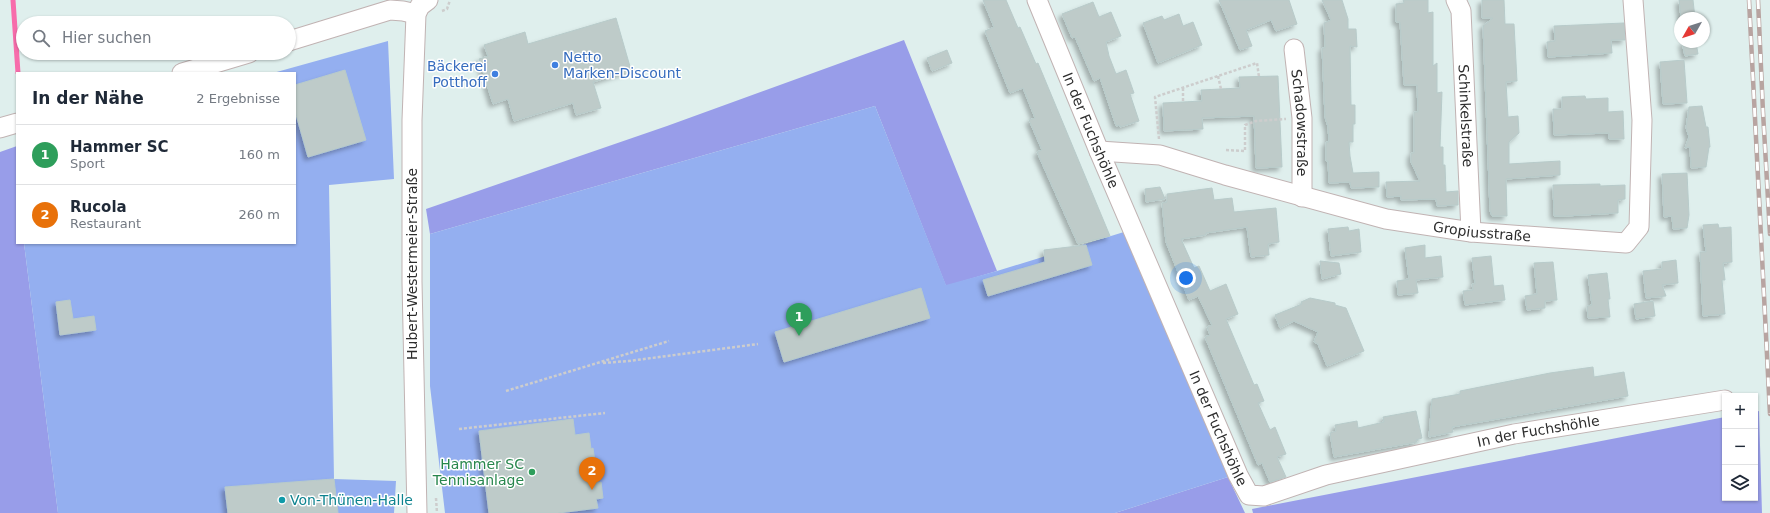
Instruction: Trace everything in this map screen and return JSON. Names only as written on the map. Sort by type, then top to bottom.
[{"type":"street","points":[[296,39],[390,10],[416,14],[420,6],[428,0]]},
{"type":"street","name":"In der Fuchshöhle","points":[[1037,0],[1099,151],[1238,475],[1249,495],[1264,496],[1326,475],[1514,434],[1722,400]]},
{"type":"street","name":"Schinkelstraße","points":[[1456,0],[1461,11],[1471,232]]},
{"type":"street","name":"Gropiusstraße","points":[[1099,151],[1160,155],[1302,197],[1386,219],[1471,232],[1626,243],[1639,227],[1642,120],[1633,0]]},
{"type":"street","name":"Hubert-Westermeier-Straße","points":[[416,14],[412,120],[412,258],[414,407],[418,513]]},
{"type":"street","name":"Schadowstraße","points":[[1294,49],[1302,118],[1302,197]]},
{"type":"street","points":[[185,72],[226,60]]},
{"type":"street","points":[[0,128],[16,123]]},
{"type":"path","points":[[1160,155],[1155,97],[1257,63],[1259,77]]},
{"type":"path","points":[[1218,76],[1221,89]]},
{"type":"path","points":[[1183,88],[1183,102]]},
{"type":"path","points":[[1226,150],[1245,151],[1245,126],[1256,121],[1302,118]]},
{"type":"path","points":[[506,391],[669,341]]},
{"type":"path","points":[[599,363],[629,361],[758,344]]},
{"type":"path","points":[[459,429],[605,413]]},
{"type":"shaded area","points":[[904,40],[997,271],[946,286],[875,106],[430,234],[426,209],[667,126]]},
{"type":"shaded area","points":[[388,41],[394,179],[329,185],[334,479],[396,481],[394,513],[58,513],[24,244],[296,244],[296,72],[277,72]]},
{"type":"shaded area","points":[[875,106],[946,285],[1124,232],[1228,477],[1115,513],[445,513],[430,386],[430,234]]},
{"type":"shaded area","points":[[16,146],[16,244],[24,244],[58,513],[0,513],[0,152]]},
{"type":"shaded area","points":[[1758,411],[1762,513],[1253,513],[1252,509],[1722,418],[1722,501],[1758,501]]},
{"type":"shaded area","points":[[1228,477],[1245,513],[1115,513]]},
{"type":"building","points":[[983,0],[1006,0],[1018,28],[1020,27],[1036,64],[1038,63],[1110,236],[1078,244],[1037,152],[1042,150],[1029,120],[1035,118],[1023,88],[1010,93],[985,31],[994,27]]},
{"type":"building","points":[[1219,0],[1289,0],[1297,24],[1276,31],[1271,20],[1246,30],[1252,46],[1240,50]]},
{"type":"building","points":[[1322,0],[1342,0],[1348,19],[1348,29],[1356,29],[1357,47],[1350,46],[1351,105],[1355,105],[1355,124],[1353,124],[1353,142],[1349,142],[1350,156],[1353,173],[1379,172],[1379,187],[1351,188],[1350,182],[1329,183],[1328,161],[1326,161],[1326,142],[1329,142],[1328,127],[1325,117],[1322,48],[1325,48],[1324,23],[1331,20]]},
{"type":"building","points":[[1403,0],[1428,0],[1428,13],[1433,12],[1433,66],[1437,63],[1437,93],[1442,92],[1440,147],[1443,147],[1446,192],[1458,191],[1458,205],[1437,206],[1436,199],[1401,200],[1401,196],[1387,197],[1386,182],[1420,181],[1411,162],[1411,153],[1414,153],[1414,112],[1418,112],[1417,85],[1404,85],[1400,22],[1396,22],[1396,4],[1404,3]]},
{"type":"building","points":[[1482,0],[1504,0],[1505,24],[1514,24],[1517,81],[1506,82],[1508,117],[1518,116],[1519,133],[1509,142],[1509,164],[1560,161],[1560,175],[1506,179],[1507,216],[1492,216],[1490,211],[1483,26],[1493,18],[1482,18]]},
{"type":"building","points":[[1679,0],[1693,0],[1694,12],[1680,12]]},
{"type":"building","points":[[1093,2],[1099,17],[1111,12],[1121,36],[1106,42],[1109,56],[1116,74],[1126,70],[1134,93],[1130,94],[1139,121],[1120,127],[1120,125],[1116,126],[1100,78],[1094,81],[1075,37],[1072,38],[1062,14]]},
{"type":"building","points":[[1179,14],[1183,26],[1193,22],[1202,45],[1158,63],[1143,23],[1162,16],[1164,20]]},
{"type":"building","name":"Netto Marken-Discount","points":[[616,18],[631,70],[593,82],[601,108],[576,115],[573,103],[514,121],[508,99],[493,104],[479,59],[488,56],[484,45],[525,32],[528,44]]},
{"type":"building","points":[[1624,23],[1625,40],[1611,40],[1612,53],[1548,57],[1547,42],[1555,41],[1554,26]]},
{"type":"building","points":[[1683,48],[1697,48],[1698,54],[1685,56]]},
{"type":"building","points":[[947,50],[952,63],[932,71],[927,58]]},
{"type":"building","points":[[1684,60],[1687,103],[1663,104],[1660,62]]},
{"type":"building","points":[[345,70],[366,140],[308,157],[296,115],[296,85]]},
{"type":"building","points":[[1278,76],[1282,167],[1256,168],[1254,116],[1202,118],[1203,129],[1164,131],[1163,103],[1202,101],[1201,90],[1240,88],[1239,77]]},
{"type":"building","points":[[1585,96],[1586,99],[1608,98],[1608,112],[1623,111],[1624,139],[1609,139],[1609,133],[1554,135],[1553,109],[1562,109],[1562,97]]},
{"type":"building","points":[[1702,106],[1706,127],[1708,127],[1710,147],[1706,167],[1691,168],[1690,147],[1685,148],[1689,137],[1686,128],[1689,107]]},
{"type":"building","points":[[1687,173],[1689,215],[1687,228],[1673,229],[1672,216],[1664,217],[1662,174]]},
{"type":"building","points":[[1600,184],[1600,186],[1625,185],[1625,199],[1618,200],[1618,213],[1554,216],[1553,185]]},
{"type":"building","points":[[1160,187],[1165,199],[1146,202],[1145,189]]},
{"type":"building","points":[[1212,188],[1214,200],[1232,198],[1234,212],[1276,208],[1279,242],[1268,244],[1269,255],[1251,257],[1247,227],[1206,233],[1206,235],[1181,239],[1194,268],[1199,266],[1210,291],[1226,284],[1238,314],[1226,319],[1254,385],[1257,384],[1264,401],[1258,403],[1270,430],[1275,427],[1286,454],[1277,457],[1286,477],[1270,482],[1262,463],[1258,465],[1205,337],[1210,335],[1207,327],[1212,325],[1198,296],[1189,300],[1166,242],[1162,203],[1167,202],[1167,194]]},
{"type":"building","points":[[1718,224],[1719,228],[1731,227],[1732,262],[1723,263],[1725,280],[1722,280],[1725,314],[1703,316],[1700,252],[1706,252],[1703,225]]},
{"type":"building","points":[[1348,227],[1349,231],[1359,229],[1361,252],[1331,256],[1328,229]]},
{"type":"building","points":[[1086,245],[1092,265],[988,296],[983,280],[1045,262],[1044,250]]},
{"type":"building","points":[[1425,245],[1425,258],[1441,256],[1443,277],[1416,280],[1418,293],[1398,295],[1397,281],[1409,279],[1405,248]]},
{"type":"building","points":[[1491,256],[1494,286],[1503,285],[1505,300],[1465,305],[1463,291],[1473,290],[1472,284],[1475,284],[1472,258]]},
{"type":"building","points":[[1676,260],[1678,283],[1662,285],[1666,296],[1646,298],[1643,271],[1662,269],[1662,262]]},
{"type":"building","points":[[1320,261],[1339,263],[1341,274],[1322,279]]},
{"type":"building","points":[[1553,262],[1557,300],[1545,301],[1545,308],[1527,310],[1525,296],[1537,294],[1534,263]]},
{"type":"building","points":[[1607,273],[1610,299],[1608,299],[1610,317],[1588,318],[1587,306],[1592,305],[1588,275]]},
{"type":"building","points":[[921,288],[930,318],[784,362],[775,332]]},
{"type":"building","points":[[1310,298],[1335,303],[1335,305],[1346,308],[1364,351],[1327,366],[1318,344],[1314,342],[1318,332],[1294,321],[1280,328],[1275,315],[1302,304],[1301,302]]},
{"type":"building","points":[[70,300],[73,319],[94,316],[96,330],[60,335],[56,302]]},
{"type":"building","points":[[1653,301],[1655,316],[1636,319],[1634,304]]},
{"type":"building","points":[[1593,367],[1594,377],[1624,372],[1628,396],[1452,427],[1453,432],[1429,437],[1432,399],[1460,394],[1460,391],[1550,373]]},
{"type":"building","points":[[1416,411],[1422,438],[1416,440],[1417,442],[1334,457],[1330,433],[1336,431],[1335,425],[1357,421],[1358,428],[1384,422],[1383,417]]},
{"type":"building","name":"Hammer SC Tennisanlage","points":[[573,419],[575,435],[589,433],[591,449],[593,448],[598,483],[601,482],[603,498],[596,499],[598,508],[558,513],[489,513],[479,431]]},
{"type":"building","name":"Von-Thünen-Halle","points":[[334,479],[338,513],[228,513],[225,487]]},
{"type":"waterway","points":[[13,0],[16,44]]},
{"type":"waterway","points":[[17,60],[18,72]]},
{"type":"railway","points":[[1749,0],[1770,414]]},
{"type":"railway","points":[[1758,0],[1770,234]]},
{"type":"place","name":"Netto Marken-Discount","points":[[555,65]]},
{"type":"place","name":"Bäckerei Potthoff","points":[[495,74]]},
{"type":"place","name":"Hammer SC","points":[[799,336]]},
{"type":"place","name":"Hammer SC Tennisanlage","points":[[532,472]]},
{"type":"place","name":"Rucola","points":[[592,490]]},
{"type":"place","name":"Von-Thünen-Halle","points":[[282,500]]}]
